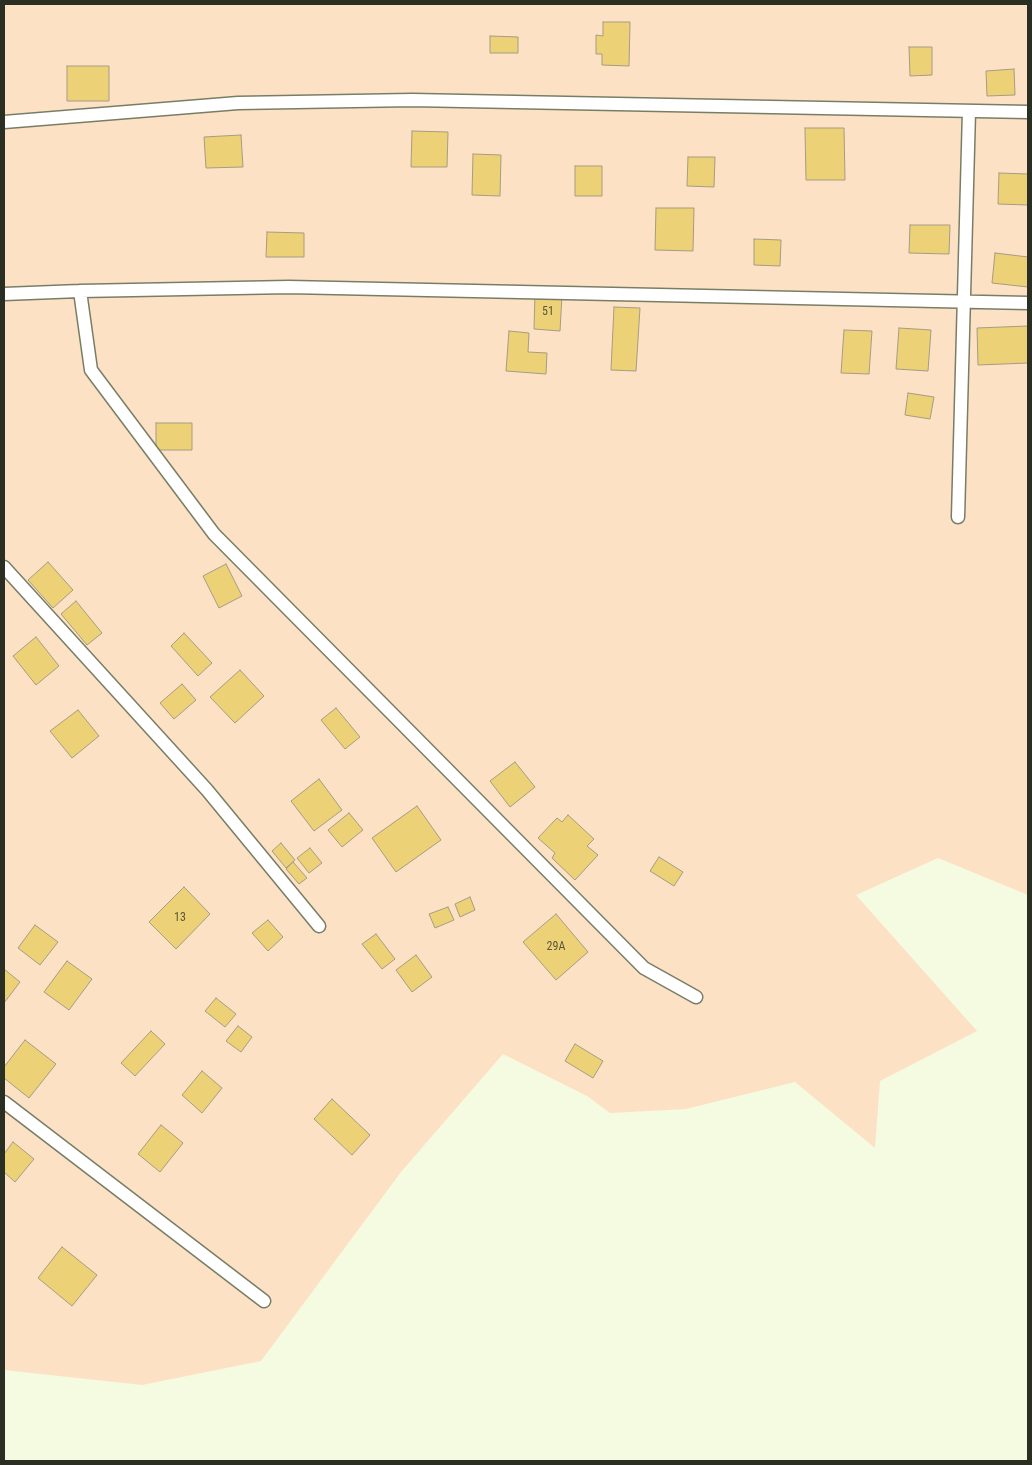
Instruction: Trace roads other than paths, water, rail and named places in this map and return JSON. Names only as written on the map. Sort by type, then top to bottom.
[{"type":"lane","points":[[4,122],[238,103],[412,100],[1028,112]]},
{"type":"lane","points":[[958,518],[968,111]]},
{"type":"lane","points":[[4,294],[289,287],[1028,303]]},
{"type":"lane","points":[[80,291],[91,370],[214,534],[644,968],[696,997]]},
{"type":"lane","points":[[4,567],[207,790],[320,926]]},
{"type":"lane","points":[[4,1102],[264,1301]]}]
